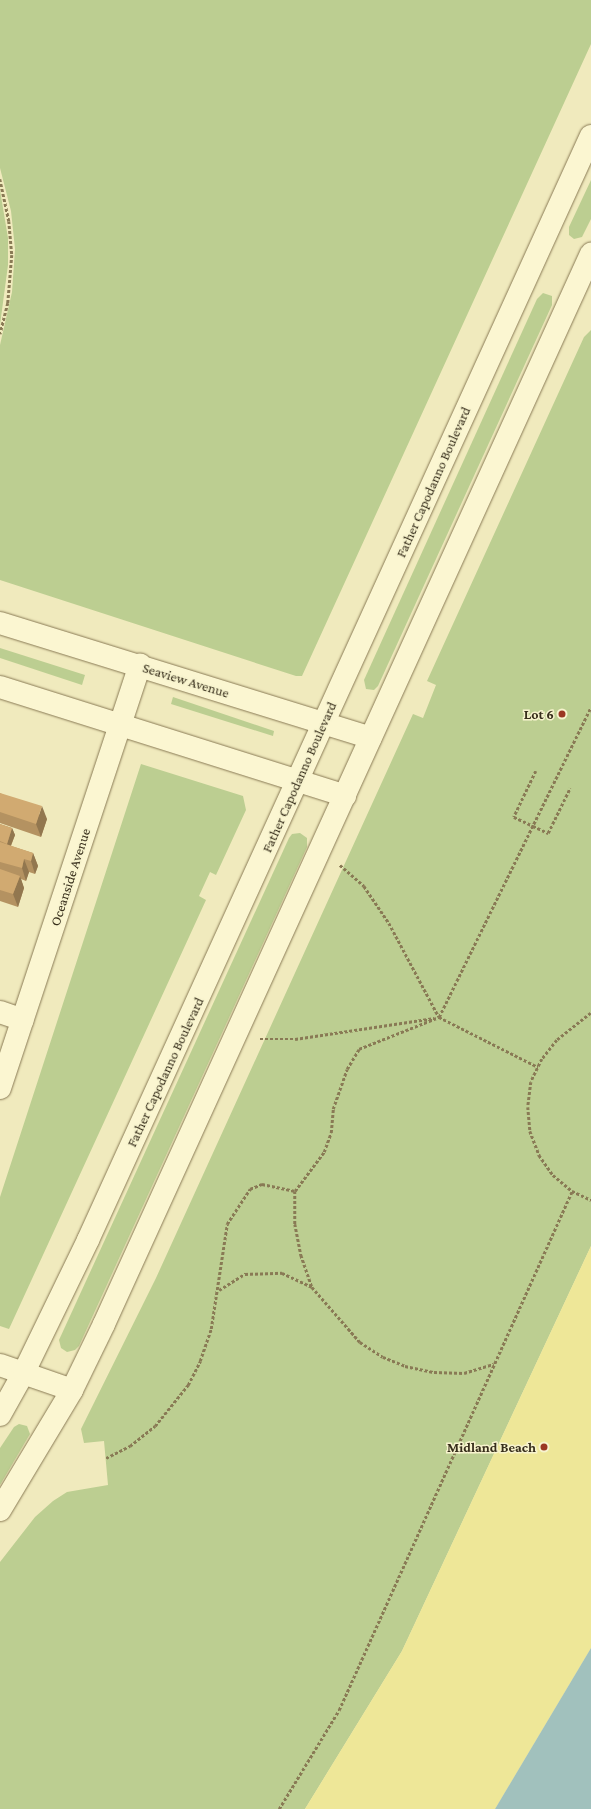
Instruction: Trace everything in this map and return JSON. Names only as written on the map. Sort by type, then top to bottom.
[{"type":"main road","name":"Father Capodanno Boulevard","points":[[0,1415],[24,1372],[88,1240],[591,136]]},
{"type":"main road","points":[[0,1510],[72,1390],[345,796],[591,254]]},
{"type":"main road","name":"Seaview Avenue","points":[[0,623],[325,722],[371,738]]},
{"type":"main road","name":"Oceanside Avenue","points":[[0,1088],[140,665]]},
{"type":"main road","points":[[0,687],[345,796]]},
{"type":"main road","points":[[0,1012],[23,1020]]},
{"type":"main road","points":[[0,1366],[24,1372],[72,1390]]},
{"type":"path","points":[[0,179],[9,221],[12,255],[8,303],[0,334]]},
{"type":"path","points":[[494,1364],[464,1373],[434,1372],[383,1357],[360,1342],[312,1287],[301,1256],[295,1224],[295,1191],[324,1152],[331,1133],[333,1109],[347,1070],[359,1049],[439,1017],[591,707]]},
{"type":"path","points":[[536,771],[514,817],[548,833],[570,788]]},
{"type":"path","points":[[339,865],[364,886],[389,923],[439,1017]]},
{"type":"path","points":[[591,1013],[557,1040],[538,1067],[532,1082],[528,1106],[530,1131],[538,1154],[549,1170],[572,1191],[591,1200]]},
{"type":"path","points":[[260,1039],[295,1038],[439,1017],[538,1067]]},
{"type":"path","points":[[106,1458],[130,1446],[155,1426],[188,1385],[200,1361],[211,1329],[227,1224],[250,1189],[262,1184],[295,1191]]},
{"type":"path","points":[[279,1809],[339,1710],[572,1191]]},
{"type":"path","points":[[218,1290],[245,1274],[260,1272],[282,1273],[312,1287]]},
{"type":"green space","points":[[0,0],[591,0],[591,44],[302,676],[296,676],[0,580],[0,345],[12,292],[15,249],[11,211],[0,168]]},
{"type":"green space","points":[[591,180],[591,219],[582,237],[574,239],[569,235],[569,227]]},
{"type":"green space","points":[[0,190],[8,238],[8,265],[0,325]]},
{"type":"green space","points":[[543,293],[552,296],[552,305],[378,686],[374,690],[366,689],[364,680],[537,299]]},
{"type":"green space","name":"Midland Beach","points":[[591,330],[591,1246],[402,1651],[305,1809],[0,1809],[0,1562],[35,1517],[53,1501],[67,1492],[108,1485],[104,1441],[84,1443],[81,1429],[156,1278],[413,714],[423,718],[436,685],[427,681],[584,337]]},
{"type":"green space","points":[[0,648],[85,675],[82,685],[0,658]]},
{"type":"green space","points":[[173,697],[274,731],[273,736],[171,704]]},
{"type":"green space","points":[[141,764],[243,796],[246,810],[216,875],[210,872],[199,896],[206,900],[9,1329],[0,1326],[0,1197]]},
{"type":"green space","points":[[300,833],[307,838],[307,847],[79,1346],[75,1350],[67,1352],[61,1348],[59,1340],[289,838],[292,834]]},
{"type":"green space","points":[[19,1424],[27,1426],[30,1434],[0,1485],[0,1448],[14,1427]]},
{"type":"sand","name":"Midland Beach","points":[[591,1246],[591,1648],[495,1809],[305,1809],[402,1651]]},
{"type":"water","points":[[591,1648],[591,1809],[495,1809]]},
{"type":"building","points":[[0,793],[42,806],[36,824],[0,812]]},
{"type":"building","points":[[0,824],[12,828],[7,844],[0,841]]},
{"type":"building","points":[[0,842],[33,853],[31,861],[24,859],[22,868],[0,862]]},
{"type":"building","points":[[0,869],[20,876],[13,894],[0,890]]},
{"type":"place","name":"Lot 6","points":[[562,714]]},
{"type":"place","name":"Midland Beach","points":[[544,1447]]}]
